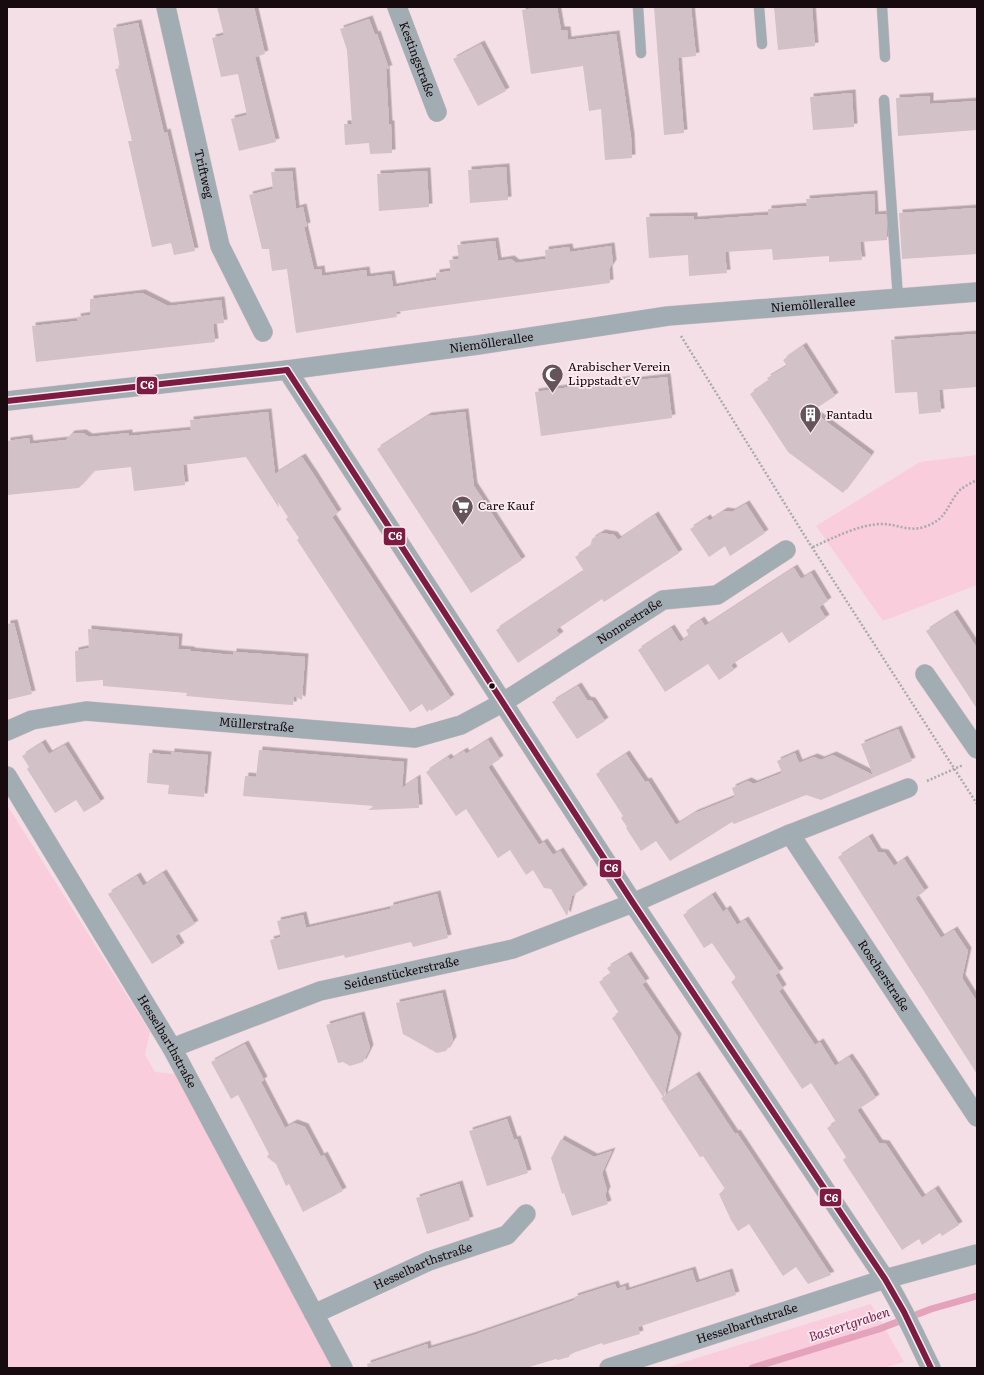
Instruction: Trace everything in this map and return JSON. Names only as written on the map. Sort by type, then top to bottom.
[{"type":"street","name":"Triftweg","points":[[166,7],[220,246],[263,332]]},
{"type":"street","name":"Kestingstraße","points":[[397,7],[437,112]]},
{"type":"street","name":"Niemöllerallee","points":[[7,401],[287,370],[478,345],[668,316],[977,292]]},
{"type":"street","points":[[287,370],[633,903],[885,1278],[907,1317],[931,1368]]},
{"type":"street","name":"Nonnestraße","points":[[502,703],[663,600],[717,595],[786,550]]},
{"type":"street","points":[[925,674],[974,755]]},
{"type":"street","name":"Müllerstraße","points":[[7,731],[32,720],[86,711],[415,738],[461,725],[502,703]]},
{"type":"street","name":"Hesselbarthstraße","points":[[7,776],[172,1048],[343,1368]]},
{"type":"street","points":[[633,903],[790,834],[908,788]]},
{"type":"street","name":"Roscherstraße","points":[[790,834],[977,1117]]},
{"type":"street","name":"Seidenstückerstraße","points":[[172,1048],[320,991],[513,949],[633,903]]},
{"type":"street","name":"Hesselbarthstraße","points":[[314,1314],[429,1261],[507,1235],[526,1214]]},
{"type":"street","points":[[885,1278],[977,1254]]},
{"type":"street","name":"Hesselbarthstraße","points":[[609,1368],[885,1278]]},
{"type":"lane","points":[[638,7],[641,53]]},
{"type":"lane","points":[[759,7],[762,44]]},
{"type":"lane","points":[[882,7],[885,57]]},
{"type":"lane","points":[[884,100],[898,298]]},
{"type":"path","points":[[668,316],[954,770],[977,804]]},
{"type":"path","points":[[813,547],[852,530],[882,524],[912,530],[925,527],[938,520],[947,512],[962,490],[977,480]]},
{"type":"path","points":[[908,788],[954,770],[974,755]]},
{"type":"shaded area","points":[[977,455],[977,585],[883,621],[816,526],[920,462]]},
{"type":"shaded area","points":[[7,805],[150,1032],[145,1055],[155,1072],[175,1074],[332,1368],[7,1368]]},
{"type":"shaded area","points":[[871,1304],[904,1362],[884,1368],[665,1368]]},
{"type":"building","points":[[217,7],[254,7],[265,54],[255,57],[276,142],[239,151],[231,119],[247,115],[238,74],[221,77],[212,38],[224,35]]},
{"type":"building","points":[[541,7],[557,7],[561,30],[567,30],[568,40],[616,34],[631,137],[632,158],[605,160],[601,109],[589,111],[583,66],[531,74],[522,10]]},
{"type":"building","points":[[654,7],[691,7],[696,56],[678,58],[684,133],[664,135]]},
{"type":"building","points":[[774,7],[812,7],[815,46],[778,50]]},
{"type":"building","points":[[369,19],[375,35],[377,34],[389,69],[386,69],[392,153],[370,154],[369,143],[345,145],[344,124],[352,124],[347,50],[340,29]]},
{"type":"building","points":[[138,23],[164,133],[167,132],[195,251],[174,255],[171,243],[152,247],[128,141],[132,141],[115,69],[120,68],[113,28]]},
{"type":"building","points":[[481,44],[506,91],[478,106],[453,59]]},
{"type":"building","points":[[852,93],[854,127],[813,130],[810,97]]},
{"type":"building","points":[[930,96],[930,104],[977,101],[977,130],[898,136],[896,98]]},
{"type":"building","points":[[506,167],[508,200],[470,203],[468,170]]},
{"type":"building","points":[[292,171],[296,209],[303,207],[307,226],[304,227],[314,270],[321,269],[322,276],[366,270],[367,277],[391,274],[393,287],[436,280],[436,273],[451,271],[449,260],[459,259],[457,245],[495,241],[498,261],[511,259],[516,263],[546,259],[545,250],[569,247],[570,252],[611,246],[613,263],[609,269],[610,283],[396,312],[397,317],[296,333],[287,269],[272,271],[269,249],[262,249],[249,195],[273,189],[271,172]]},
{"type":"building","points":[[427,171],[429,207],[379,211],[377,174]]},
{"type":"building","points":[[874,194],[875,215],[886,214],[887,240],[860,242],[862,260],[829,262],[829,256],[773,260],[772,249],[725,252],[727,273],[689,276],[688,255],[649,258],[646,217],[694,216],[694,220],[768,215],[768,209],[807,206],[806,199]]},
{"type":"building","points":[[977,208],[977,254],[902,259],[899,213]]},
{"type":"building","points":[[142,293],[168,306],[221,300],[224,323],[213,324],[215,342],[36,362],[32,326],[78,321],[77,317],[90,315],[90,299]]},
{"type":"building","points":[[977,334],[977,387],[939,390],[941,412],[919,414],[917,392],[895,393],[891,340]]},
{"type":"building","name":"Fantadu","points":[[803,346],[835,396],[812,411],[871,455],[843,493],[788,452],[750,394],[769,381],[767,378],[787,366],[783,360]]},
{"type":"building","points":[[667,377],[672,418],[541,436],[535,392],[629,379],[630,381]]},
{"type":"building","points":[[268,412],[275,474],[302,457],[338,513],[332,517],[451,698],[431,711],[430,709],[427,712],[422,704],[410,712],[297,540],[299,538],[286,519],[288,517],[278,502],[279,508],[246,457],[183,465],[185,485],[134,491],[131,467],[94,471],[79,488],[7,495],[7,441],[29,438],[30,444],[66,440],[71,434],[83,433],[89,437],[129,433],[129,436],[191,430],[190,420]]},
{"type":"building","name":"Care Kauf","points":[[465,412],[474,486],[522,560],[471,593],[377,449],[428,416]]},
{"type":"building","points":[[746,504],[765,533],[730,556],[725,546],[709,557],[690,529],[707,518],[709,521],[724,511],[732,512]]},
{"type":"building","points":[[655,515],[679,553],[604,602],[602,599],[556,630],[560,635],[518,663],[496,630],[584,571],[575,557],[590,547],[592,539],[602,533],[614,535],[618,540]]},
{"type":"building","points":[[794,568],[801,579],[811,573],[828,601],[819,607],[826,618],[789,643],[782,632],[731,665],[734,670],[719,680],[708,664],[665,692],[638,650],[671,628],[680,642],[689,636],[686,630],[701,620],[705,626]]},
{"type":"building","points":[[954,613],[977,648],[977,709],[926,631]]},
{"type":"building","points":[[14,623],[32,694],[7,700],[7,624]]},
{"type":"building","points":[[88,629],[179,637],[178,649],[191,651],[233,655],[233,652],[305,657],[302,700],[294,696],[293,705],[277,704],[186,696],[187,693],[103,686],[103,680],[76,682],[75,651],[89,648]]},
{"type":"building","points":[[578,686],[587,700],[592,701],[605,721],[577,739],[552,702]]},
{"type":"building","points":[[898,729],[912,761],[821,800],[806,795],[734,824],[732,822],[670,861],[656,841],[641,851],[626,828],[627,827],[621,818],[623,816],[596,774],[626,754],[645,782],[648,781],[676,825],[695,813],[735,797],[732,788],[748,781],[754,784],[782,773],[777,761],[795,753],[799,763],[814,757],[821,760],[833,755],[873,775],[861,744]]},
{"type":"building","points":[[488,740],[500,759],[488,767],[539,845],[544,842],[553,855],[560,851],[584,888],[572,896],[567,916],[551,889],[544,888],[533,870],[526,875],[510,850],[498,858],[466,809],[456,816],[426,772],[448,757],[450,760],[464,751],[466,754]]},
{"type":"building","points":[[42,743],[49,754],[65,745],[101,802],[84,812],[76,800],[55,813],[27,769],[29,767],[22,756]]},
{"type":"building","points":[[259,750],[404,762],[402,788],[417,778],[419,808],[368,810],[374,806],[243,796],[245,776],[256,777]]},
{"type":"building","points":[[171,752],[208,755],[204,797],[168,794],[169,785],[147,783],[149,753],[171,755]]},
{"type":"building","points":[[869,837],[878,852],[885,853],[894,866],[904,859],[925,891],[915,898],[941,938],[954,930],[968,951],[962,978],[977,1002],[977,1074],[838,857]]},
{"type":"building","points":[[163,873],[195,924],[175,936],[181,946],[152,964],[108,894],[137,876],[143,886]]},
{"type":"building","points":[[437,894],[448,938],[413,947],[411,942],[345,958],[344,955],[278,970],[270,940],[281,937],[277,921],[303,915],[306,928],[390,909],[390,906]]},
{"type":"building","points":[[712,895],[723,912],[727,909],[737,925],[745,920],[780,972],[775,975],[783,988],[779,991],[815,1045],[820,1042],[835,1066],[849,1057],[860,1073],[876,1098],[857,1110],[879,1143],[886,1144],[922,1198],[935,1189],[959,1225],[942,1236],[940,1233],[922,1245],[919,1239],[902,1250],[843,1160],[846,1157],[827,1128],[836,1122],[811,1083],[802,1089],[731,982],[736,978],[712,943],[704,948],[683,915]]},
{"type":"building","points":[[628,955],[646,982],[642,984],[678,1037],[664,1096],[696,1075],[735,1134],[737,1133],[831,1275],[808,1284],[796,1267],[783,1276],[749,1224],[738,1231],[731,1220],[719,1194],[725,1189],[703,1156],[700,1157],[661,1098],[663,1097],[612,1018],[619,1013],[599,982],[611,974],[607,968]]},
{"type":"building","points":[[442,993],[453,1040],[446,1051],[437,1053],[403,1034],[396,1003]]},
{"type":"building","points":[[361,1015],[370,1048],[363,1062],[350,1066],[343,1062],[338,1063],[326,1025]]},
{"type":"building","points":[[245,1044],[264,1080],[261,1082],[285,1128],[294,1123],[305,1127],[321,1157],[324,1155],[343,1191],[303,1212],[289,1184],[286,1186],[276,1164],[267,1157],[269,1154],[238,1095],[231,1099],[211,1062]]},
{"type":"building","points":[[507,1119],[514,1140],[517,1139],[528,1173],[487,1186],[469,1131]]},
{"type":"building","points":[[561,1139],[594,1157],[612,1151],[602,1173],[607,1190],[605,1195],[608,1204],[572,1216],[564,1193],[562,1194],[551,1158]]},
{"type":"building","points":[[459,1184],[470,1220],[427,1234],[416,1198]]},
{"type":"building","points":[[692,1270],[696,1283],[729,1272],[736,1295],[638,1327],[640,1334],[603,1345],[602,1343],[570,1354],[569,1357],[558,1360],[556,1359],[526,1368],[368,1368],[367,1364],[427,1344],[428,1349],[474,1335],[575,1300],[574,1297],[615,1284],[617,1289],[625,1286],[626,1291]]},
{"type":"waterway","name":"Bastertgraben","points":[[752,1368],[879,1329],[931,1309],[977,1296]]},
{"type":"transit line","name":"C6","points":[[287,370],[633,903],[885,1279],[904,1312],[931,1368]]},
{"type":"transit line","name":"C6","points":[[7,401],[287,370]]},
{"type":"place","name":"Arabischer Verein Lippstadt eV","points":[[552,394]]},
{"type":"place","name":"Fantadu","points":[[811,434]]},
{"type":"place","name":"Care Kauf","points":[[463,526]]}]
